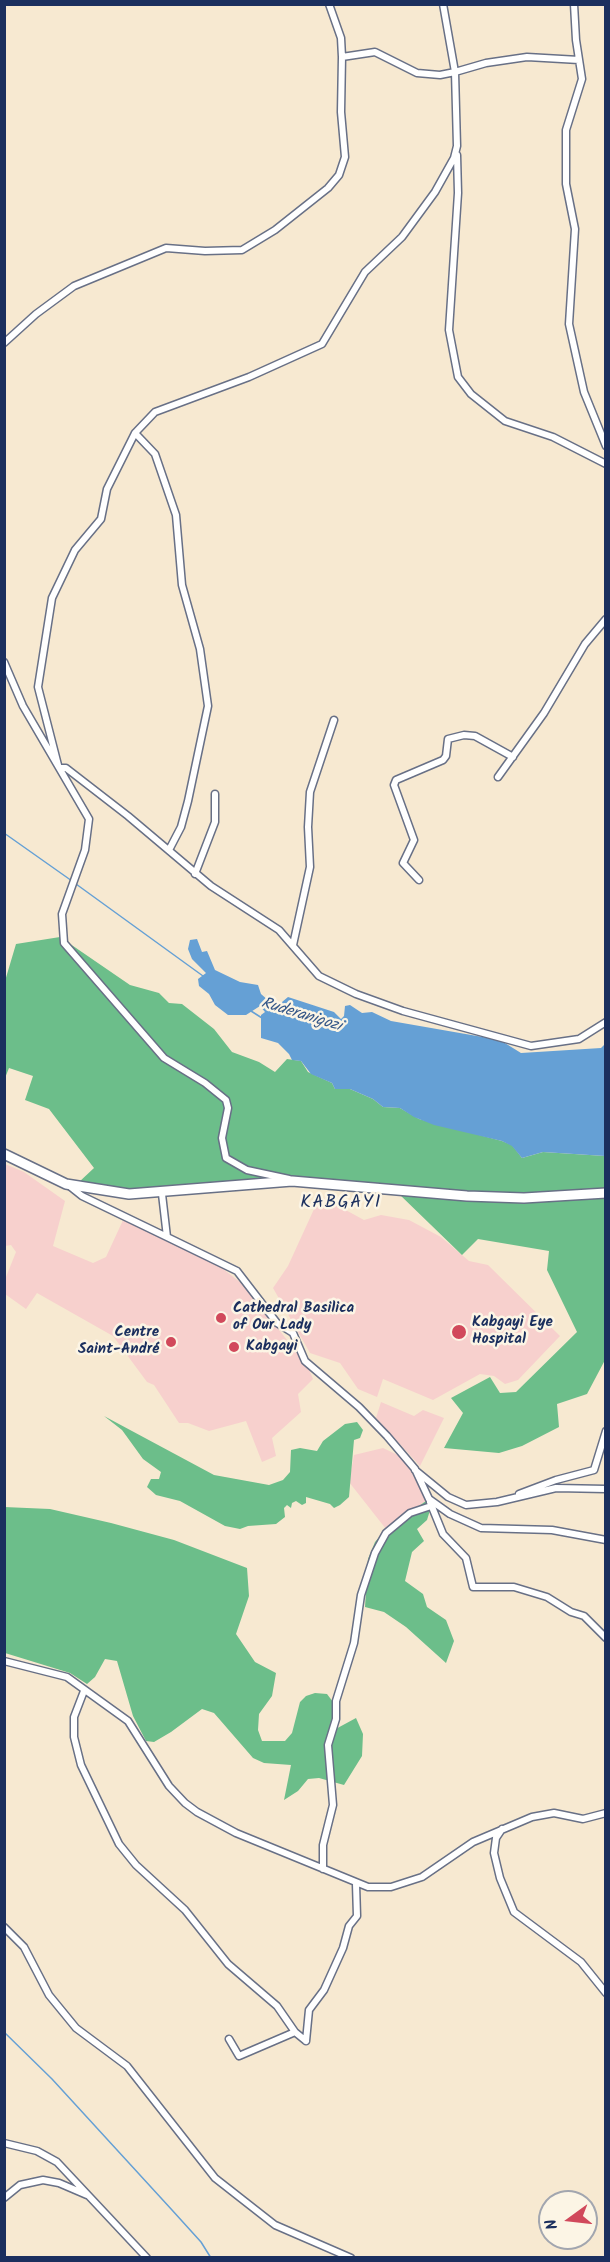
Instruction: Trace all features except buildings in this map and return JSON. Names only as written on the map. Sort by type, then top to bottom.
[{"type":"highway","points":[[4,1154],[66,1184],[129,1194],[162,1194],[292,1181],[478,1197],[524,1198],[606,1193]]},
{"type":"street","points":[[4,343],[41,310],[74,286],[166,248],[205,251],[242,250],[275,230],[328,188],[339,175],[345,157],[341,112],[341,38],[329,4]]},
{"type":"street","points":[[443,4],[455,72],[458,193],[449,330],[458,377],[471,394],[506,421],[553,437],[606,464]]},
{"type":"street","points":[[574,4],[579,60],[582,69],[581,89],[569,114],[566,130],[566,184],[575,229],[569,324],[584,392],[606,446]]},
{"type":"street","points":[[342,57],[375,51],[417,73],[440,75],[486,63],[528,57],[579,60]]},
{"type":"street","points":[[59,767],[38,687],[52,598],[75,550],[101,519],[107,489],[135,433],[155,412],[235,383],[322,344],[362,277],[402,237],[435,192],[457,153]]},
{"type":"street","points":[[135,433],[155,454],[177,515],[182,585],[200,649],[208,706],[181,827],[169,850]]},
{"type":"street","points":[[498,777],[544,713],[585,644],[606,619]]},
{"type":"street","points":[[4,662],[23,706],[89,819],[89,834],[62,914],[64,943],[164,1058],[205,1083],[226,1100],[228,1108],[222,1138],[226,1158],[247,1170],[292,1181]]},
{"type":"street","points":[[293,945],[310,867],[308,827],[310,792],[334,720]]},
{"type":"street","points":[[419,880],[403,863],[414,840],[394,784],[396,780],[443,759],[446,756],[448,739],[464,735],[475,736],[513,758]]},
{"type":"street","points":[[59,767],[66,768],[234,904],[279,930],[320,975],[356,994],[403,1011],[531,1046],[579,1039],[606,1022]]},
{"type":"street","points":[[195,874],[215,822],[215,794]]},
{"type":"street","points":[[66,1184],[82,1196],[237,1271],[277,1323],[293,1333],[305,1360],[374,1420],[415,1469],[448,1497],[466,1505],[573,1487],[606,1489]]},
{"type":"street","points":[[162,1194],[167,1237]]},
{"type":"street","points":[[514,1498],[542,1485],[594,1470],[606,1431]]},
{"type":"street","points":[[415,1469],[443,1534],[466,1558],[472,1574],[473,1587],[514,1587],[547,1598],[571,1612],[584,1616],[606,1638]]},
{"type":"street","points":[[429,1499],[450,1514],[481,1528],[542,1529],[606,1540]]},
{"type":"street","points":[[323,1869],[323,1845],[333,1804],[328,1745],[336,1719],[336,1701],[354,1643],[361,1595],[375,1553],[386,1533],[410,1513],[430,1506]]},
{"type":"street","points":[[4,1661],[59,1674],[132,1725],[156,1767],[184,1803],[236,1833],[356,1884],[380,1888],[412,1881],[448,1862],[473,1842],[502,1828],[540,1815],[554,1813],[583,1819],[606,1813]]},
{"type":"street","points":[[84,1691],[74,1717],[74,1737],[81,1765],[119,1844],[136,1865],[185,1910],[228,1964],[280,2010],[295,2032],[306,2041],[309,2010],[324,1990],[343,1948],[347,1931],[357,1916],[356,1884]]},
{"type":"street","points":[[502,1828],[496,1838],[494,1853],[504,1892],[514,1912],[581,1962],[606,1994]]},
{"type":"street","points":[[4,1927],[24,1947],[49,1995],[76,2028],[128,2067],[215,2178],[275,2225],[351,2258]]},
{"type":"street","points":[[228,2039],[239,2056],[295,2032]]},
{"type":"street","points":[[4,2143],[37,2151],[51,2158],[90,2196],[147,2258]]},
{"type":"street","points":[[4,2198],[20,2185],[43,2180],[59,2183],[90,2196]]},
{"type":"shaded area","points":[[5,1164],[24,1172],[65,1201],[53,1246],[93,1263],[106,1257],[124,1218],[223,1269],[245,1286],[308,1367],[313,1379],[298,1394],[301,1412],[272,1438],[276,1456],[262,1462],[246,1421],[209,1431],[188,1423],[179,1423],[154,1385],[147,1382],[113,1336],[37,1293],[26,1309],[5,1294],[4,1282],[16,1252],[11,1245],[5,1246]]},
{"type":"shaded area","points":[[320,1196],[364,1220],[381,1215],[409,1220],[441,1237],[469,1261],[488,1265],[560,1336],[518,1380],[505,1384],[494,1376],[480,1374],[433,1400],[383,1379],[377,1397],[358,1389],[340,1363],[310,1353],[273,1288],[288,1266]]},
{"type":"shaded area","points":[[381,1402],[414,1416],[423,1410],[444,1418],[420,1466],[376,1418]]},
{"type":"shaded area","points":[[383,1448],[404,1458],[426,1501],[386,1529],[349,1482],[354,1455]]},
{"type":"green space","points":[[60,937],[130,985],[159,993],[169,1003],[182,1004],[214,1029],[232,1052],[259,1062],[275,1072],[287,1059],[301,1061],[308,1072],[332,1083],[335,1089],[350,1089],[373,1099],[383,1107],[400,1108],[419,1119],[502,1141],[512,1145],[522,1158],[543,1152],[605,1156],[605,1360],[587,1394],[557,1404],[559,1427],[522,1446],[499,1453],[444,1448],[463,1413],[451,1398],[490,1377],[500,1393],[516,1392],[577,1332],[547,1270],[549,1251],[478,1239],[462,1255],[399,1194],[294,1178],[211,1182],[171,1193],[78,1183],[94,1168],[49,1109],[25,1100],[33,1076],[9,1068],[5,1078],[5,981],[16,944]]},
{"type":"green space","points":[[104,1416],[214,1475],[269,1485],[283,1480],[290,1472],[291,1450],[300,1448],[317,1451],[323,1441],[345,1424],[357,1422],[363,1430],[360,1438],[354,1440],[349,1497],[340,1505],[334,1508],[330,1504],[306,1497],[306,1503],[302,1505],[296,1501],[292,1503],[291,1508],[287,1505],[284,1508],[285,1517],[276,1524],[248,1526],[240,1529],[225,1526],[180,1501],[156,1495],[147,1487],[151,1479],[159,1479],[161,1472],[143,1459],[122,1430]]},
{"type":"green space","points":[[426,1501],[431,1507],[427,1520],[417,1529],[424,1541],[412,1552],[405,1581],[423,1594],[427,1607],[446,1620],[454,1641],[446,1663],[406,1627],[384,1612],[365,1607],[368,1559],[375,1542],[386,1529]]},
{"type":"green space","points":[[4,1507],[50,1509],[111,1523],[174,1540],[247,1568],[249,1596],[236,1634],[255,1662],[276,1673],[272,1696],[259,1714],[258,1730],[262,1741],[285,1741],[292,1733],[300,1702],[306,1696],[315,1693],[327,1694],[333,1702],[332,1731],[356,1718],[363,1734],[362,1756],[344,1785],[319,1778],[308,1779],[298,1791],[284,1800],[291,1765],[264,1763],[253,1758],[214,1713],[202,1709],[154,1742],[146,1741],[133,1716],[117,1661],[105,1659],[95,1677],[87,1684],[70,1673],[5,1653]]},
{"type":"water","points":[[197,939],[202,952],[207,951],[215,970],[240,982],[258,985],[261,994],[276,1007],[288,997],[334,1012],[341,1019],[344,1016],[345,1006],[350,1005],[362,1013],[372,1012],[391,1021],[500,1040],[521,1053],[601,1048],[605,1044],[605,1156],[543,1152],[522,1158],[512,1146],[502,1141],[434,1125],[400,1108],[383,1107],[373,1099],[350,1089],[335,1089],[332,1083],[311,1074],[301,1061],[292,1060],[278,1043],[261,1038],[261,1015],[265,1012],[260,1006],[246,1015],[228,1015],[215,1005],[209,994],[199,986],[198,979],[206,973],[192,959],[188,949],[190,940]]},
{"type":"waterway","name":"Ruderanigozi","points":[[4,833],[72,881]]},
{"type":"waterway","name":"Ruderanigozi","points":[[76,884],[203,976]]},
{"type":"waterway","name":"Ruderanigozi","points":[[251,1011],[262,1018]]},
{"type":"waterway","points":[[4,2032],[52,2079],[172,2210],[201,2242],[211,2258]]},
{"type":"place","name":"Cathedral Basilica of Our Lady","points":[[221,1318]]},
{"type":"place","name":"Kabgayi Eye Hospital","points":[[459,1332]]},
{"type":"place","name":"Centre Saint-André","points":[[171,1342]]},
{"type":"place","name":"Kabgayi","points":[[234,1347]]},
{"type":"district","name":"KABGAYI","points":[[341,1204]]}]
